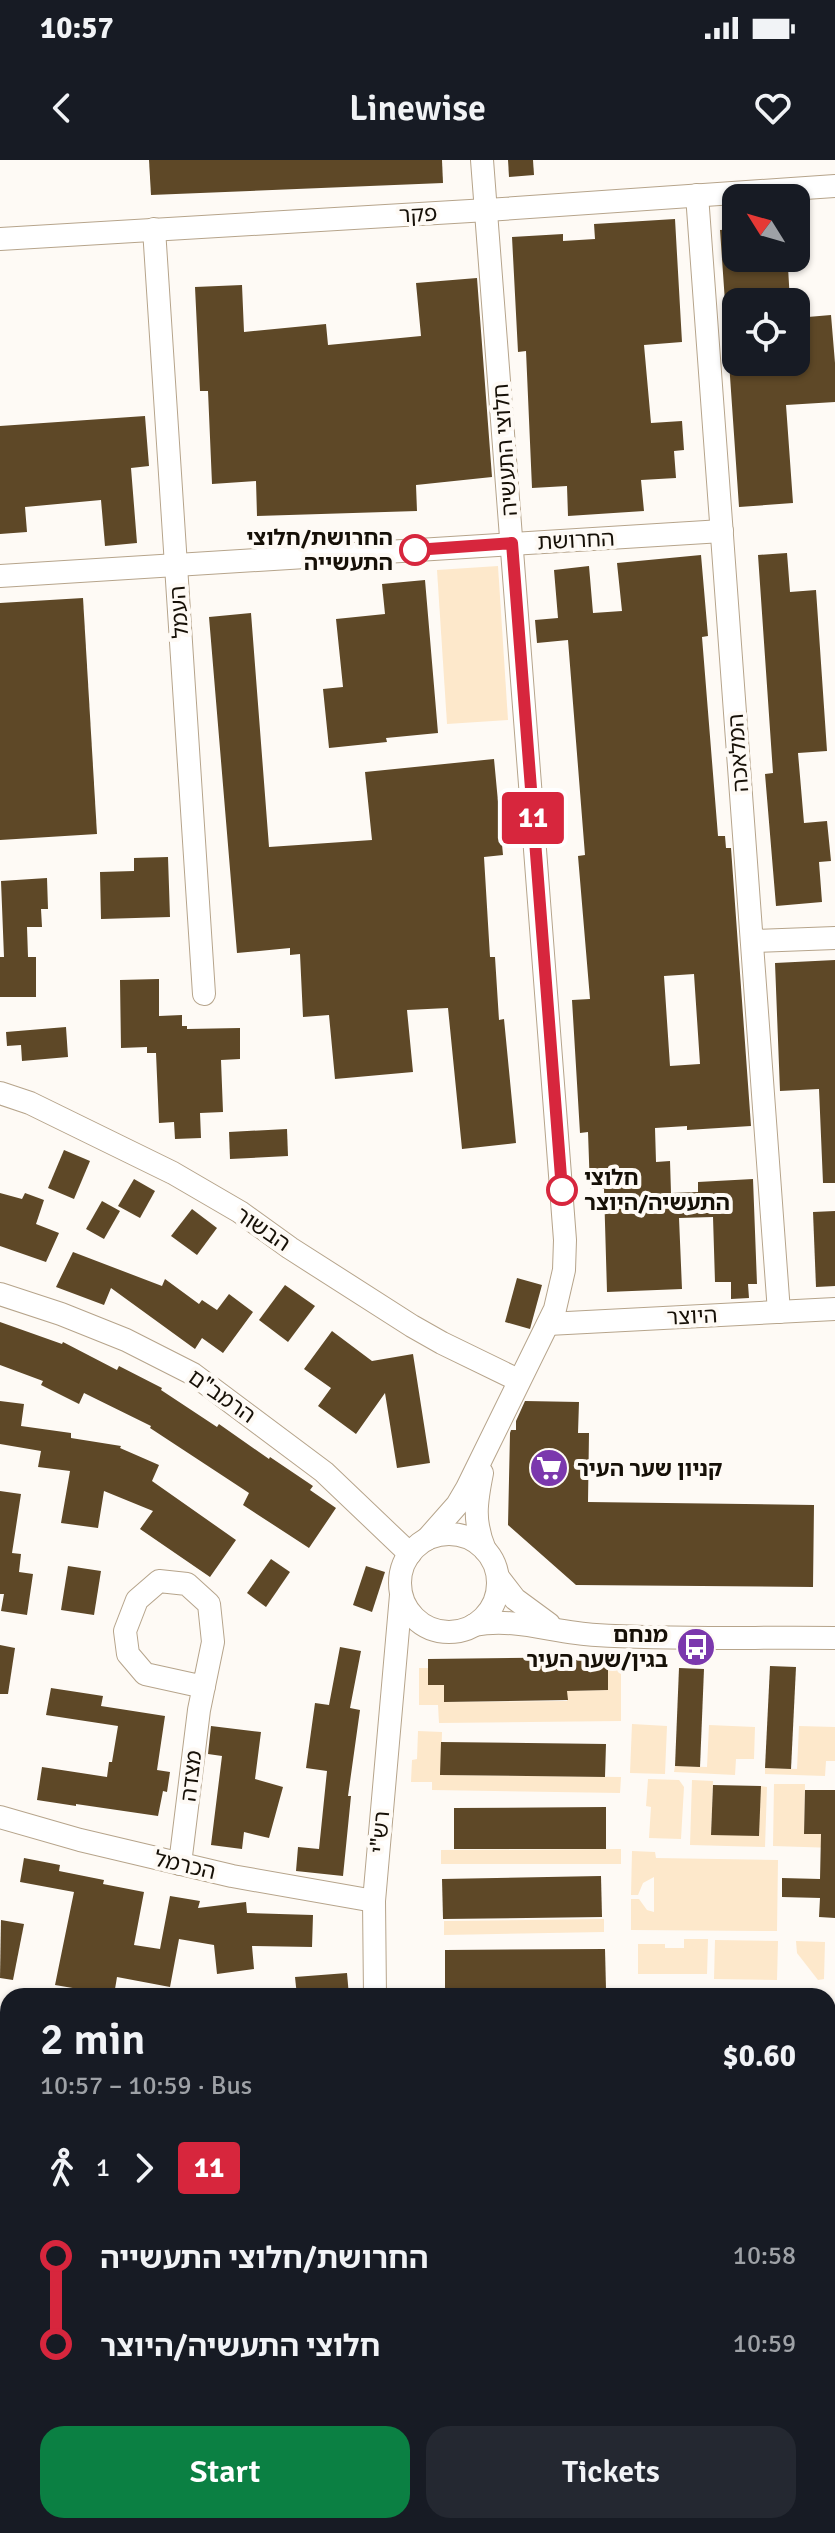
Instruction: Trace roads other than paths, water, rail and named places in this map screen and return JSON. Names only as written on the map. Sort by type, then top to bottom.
[{"type":"street","name":"חלוצי התעשיה","points":[[427,1539],[457,1505],[548,1324],[561,1290],[564,1270],[565,1240],[482,160]]},
{"type":"street","name":"פקר","points":[[0,239],[835,186]]},
{"type":"street","name":"המלאכה","points":[[697,195],[779,1312]]},
{"type":"street","name":"העמל","points":[[154,229],[204,994]]},
{"type":"street","name":"החרושת","points":[[0,576],[722,531]]},
{"type":"street","points":[[752,941],[835,938]]},
{"type":"street","name":"הבשור","points":[[0,1093],[30,1103],[173,1173],[240,1212],[412,1326],[518,1380]]},
{"type":"street","name":"הרמב\"ם","points":[[0,1294],[126,1340],[193,1374],[324,1472],[410,1554]]},
{"type":"street","name":"היוצר","points":[[548,1324],[835,1309]]},
{"type":"street","name":"חלוצי התעשיה","points":[[485,1550],[477,1531],[476,1513],[489,1441]]},
{"type":"street","points":[[446,1632],[431,1629],[407,1609],[401,1595],[400,1580],[410,1554],[427,1539],[452,1534],[476,1542],[485,1550],[494,1563],[498,1577],[515,1599],[540,1620],[564,1631],[580,1634]]},
{"type":"street","points":[[474,1625],[483,1618],[495,1599],[498,1577]]},
{"type":"street","points":[[159,1581],[187,1584],[209,1604],[213,1642],[204,1687],[145,1674],[128,1654],[125,1631],[137,1600],[159,1581]]},
{"type":"street","name":"רש\"י","points":[[375,1988],[374,1901],[401,1595]]},
{"type":"street","points":[[394,1669],[405,1651],[419,1638],[474,1625],[509,1621],[580,1634],[835,1638]]},
{"type":"street","name":"מצדה","points":[[180,1864],[204,1687]]},
{"type":"street","name":"הכרמל","points":[[0,1817],[232,1876],[374,1901]]},
{"type":"place","name":"החרושת/חלוצי התעשייה","points":[[415,550]]},
{"type":"place","name":"חלוצי התעשיה/היוצר","points":[[562,1190]]},
{"type":"place","name":"קניון שער העיר","points":[[549,1468]]},
{"type":"place","name":"מנחם בגין/שער העיר","points":[[696,1647]]}]
